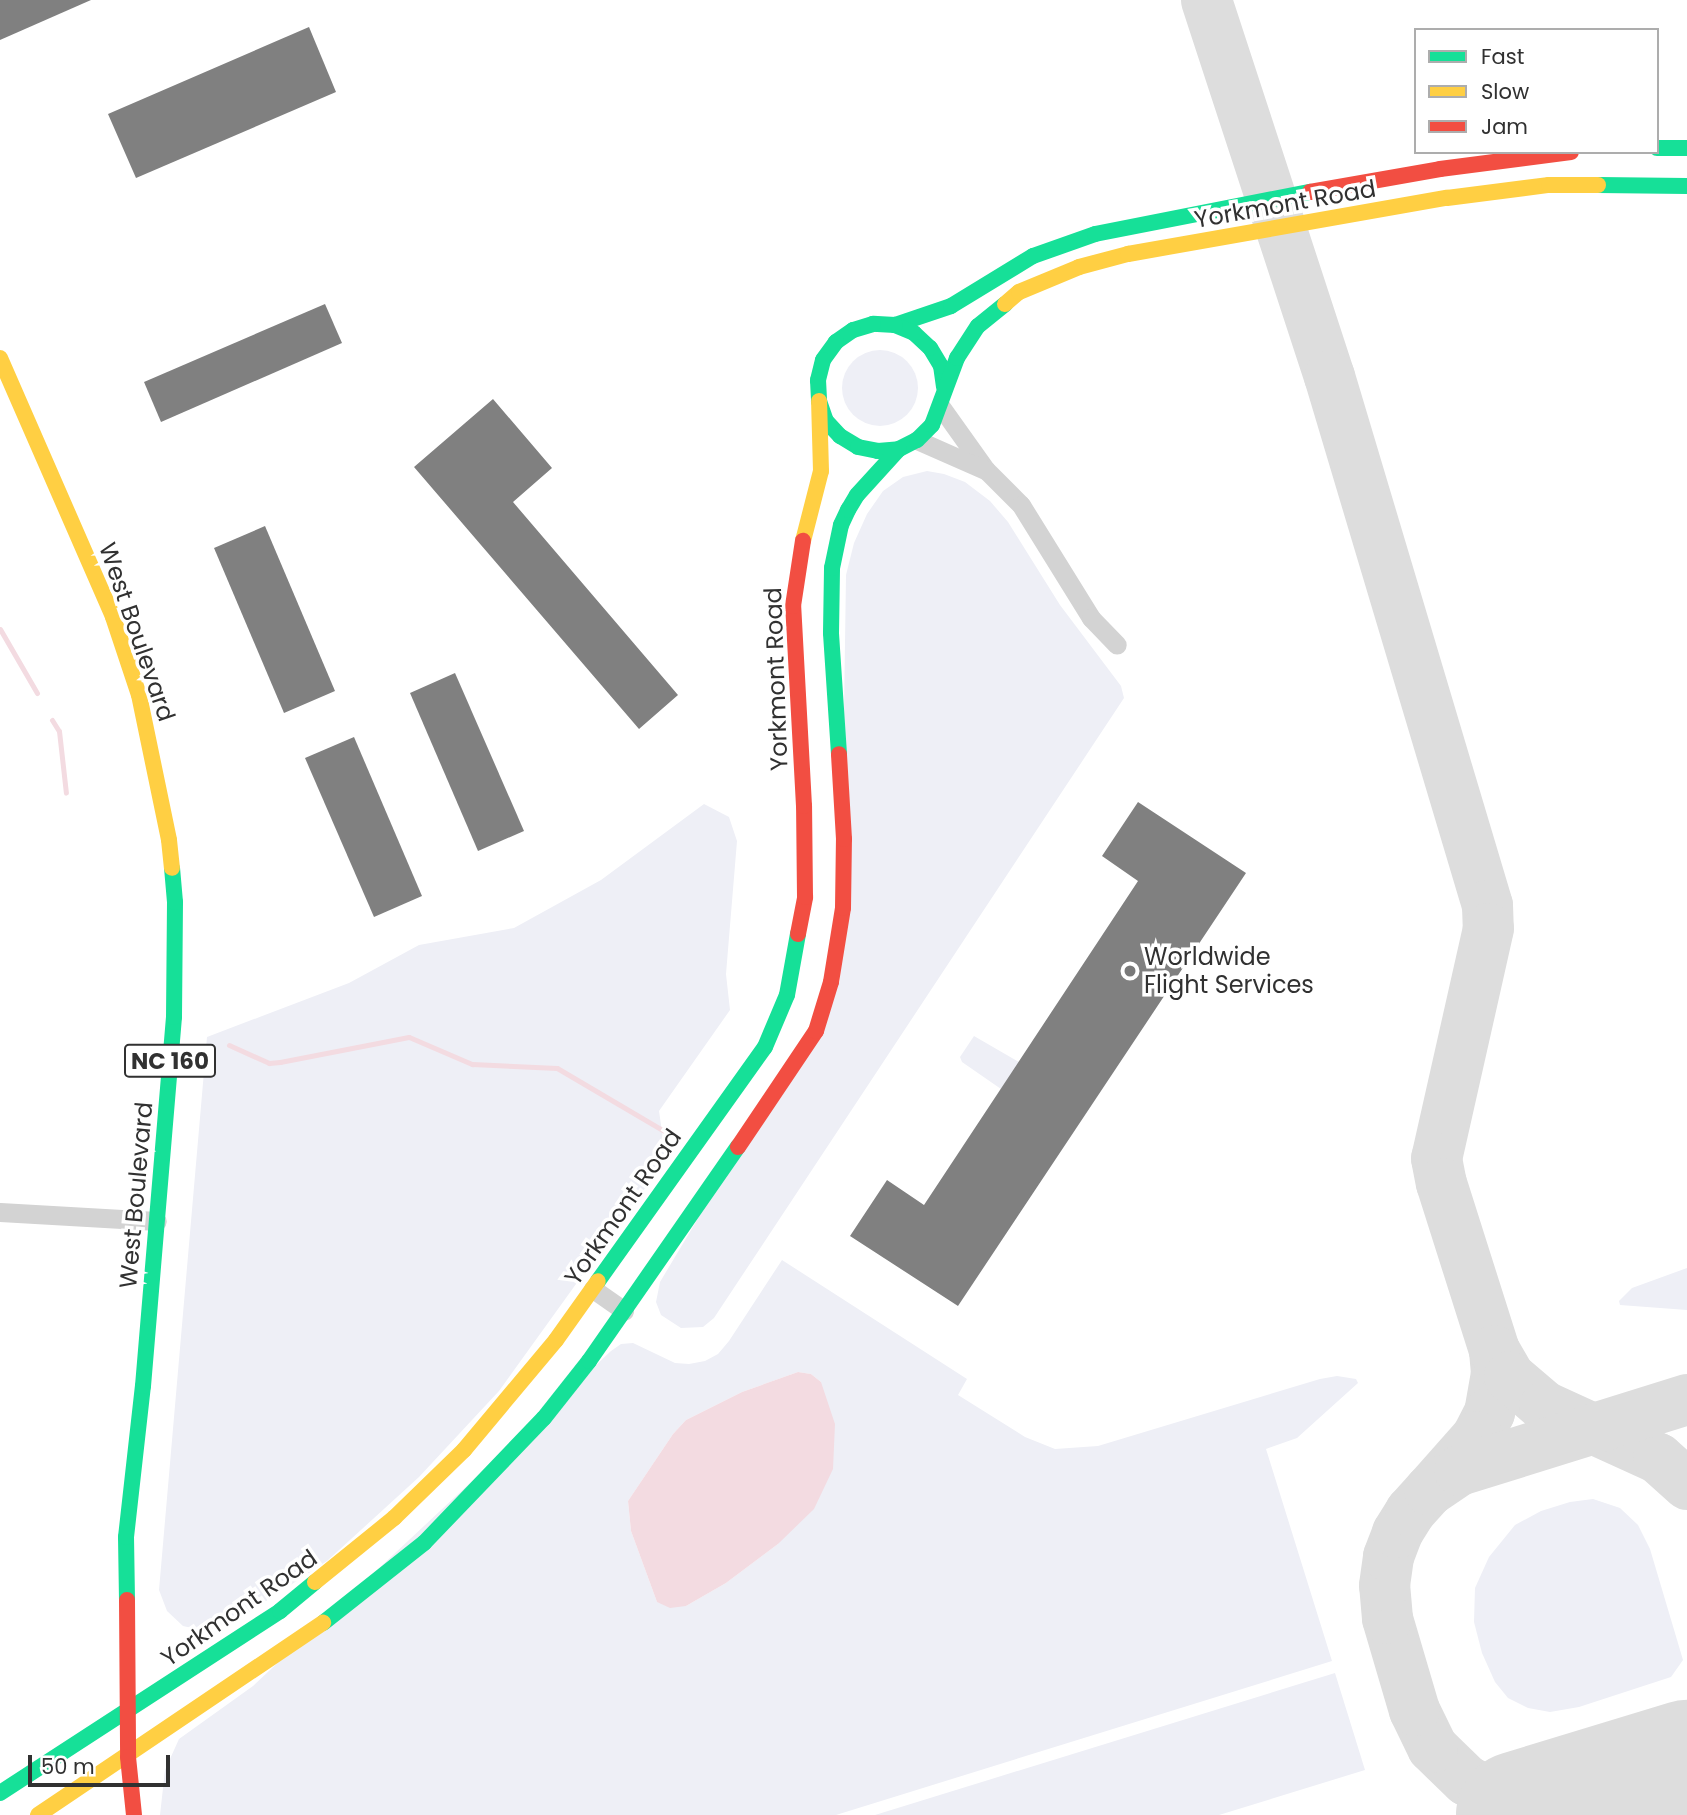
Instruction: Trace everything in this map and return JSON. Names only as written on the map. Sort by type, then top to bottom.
[{"type":"street","points":[[1659,148],[1687,148]]},
{"type":"street","name":"Yorkmont Road","points":[[895,325],[951,306],[1033,257],[1095,234],[1175,216],[1431,171],[1556,154]]},
{"type":"street","name":"Yorkmont Road","points":[[944,387],[967,341],[978,326],[1005,303],[1056,274],[1105,259],[1549,185],[1687,186]]},
{"type":"street","name":"Yorkmont Road","points":[[0,1793],[127,1713],[280,1611],[394,1518],[464,1450],[512,1396],[593,1289],[765,1048],[787,995],[803,923],[806,874],[793,606],[799,556],[821,471],[818,380],[823,360],[836,342],[853,330],[873,324],[895,325],[914,333],[930,348],[941,366],[944,387],[941,407],[932,425],[917,440],[898,449],[878,451],[858,447],[840,436],[826,421],[819,401]]},
{"type":"street","name":"West Boulevard","points":[[0,358],[113,617],[139,695],[157,769],[169,840],[175,947],[174,1017],[143,1387],[126,1538],[128,1757],[134,1815]]},
{"type":"street","points":[[941,407],[986,470],[1021,505],[1079,600],[1117,645]]},
{"type":"street","points":[[917,440],[986,470]]},
{"type":"street","name":"Yorkmont Road","points":[[38,1815],[314,1630],[424,1543],[544,1418],[624,1311],[793,1069],[816,1031],[824,1008],[838,951],[845,878],[831,633],[832,568],[841,525],[848,510],[857,495],[898,449]]},
{"type":"street","points":[[0,1212],[157,1221]]},
{"type":"street","points":[[593,1289],[624,1311]]},
{"type":"shaded area","points":[[880,350],[895,353],[907,361],[915,373],[918,388],[915,403],[907,415],[895,423],[880,426],[865,423],[853,415],[845,403],[842,388],[845,373],[853,361],[865,353]]},
{"type":"shaded area","points":[[927,471],[965,482],[990,501],[1008,522],[1060,605],[1121,686],[1124,698],[714,1318],[703,1327],[681,1328],[661,1315],[656,1302],[660,1282],[840,981],[846,575],[854,543],[867,514],[883,491],[903,477]]},
{"type":"shaded area","points":[[704,804],[729,817],[737,841],[726,974],[730,1010],[659,1111],[666,1159],[499,1391],[419,1477],[327,1561],[231,1624],[205,1631],[183,1626],[167,1611],[159,1590],[207,1037],[349,983],[419,945],[514,928],[601,880]]},
{"type":"shaded area","points":[[974,1036],[1019,1062],[1001,1089],[962,1062],[960,1057]]},
{"type":"shaded area","points":[[782,1260],[967,1379],[958,1395],[1025,1437],[1055,1449],[1098,1446],[1320,1379],[1337,1376],[1356,1379],[1358,1383],[1297,1438],[1266,1449],[1332,1661],[836,1815],[160,1815],[165,1770],[179,1739],[253,1686],[611,1351],[621,1344],[633,1343],[675,1363],[689,1364],[705,1361],[718,1354]],"holes":[[[798,1372],[811,1374],[821,1382],[778,1544],[726,1583],[686,1606],[657,1602],[631,1531],[628,1501],[673,1434],[686,1420],[742,1392]]]},
{"type":"shaded area","points":[[1687,1268],[1687,1310],[1620,1305],[1619,1301],[1632,1288]]},
{"type":"shaded area","points":[[798,1372],[811,1374],[821,1382],[835,1424],[833,1469],[814,1509],[778,1544],[726,1583],[686,1606],[670,1608],[657,1602],[631,1531],[628,1501],[673,1434],[686,1420],[742,1392]]},
{"type":"shaded area","points":[[1593,1499],[1620,1508],[1638,1525],[1650,1549],[1683,1660],[1671,1677],[1579,1707],[1550,1712],[1528,1708],[1508,1698],[1495,1682],[1482,1653],[1474,1622],[1475,1588],[1489,1557],[1515,1525],[1541,1511],[1570,1502]]},
{"type":"shaded area","points":[[1335,1673],[1365,1770],[1219,1815],[875,1815]]},
{"type":"building","points":[[0,0],[91,0],[0,40]]},
{"type":"building","points":[[309,27],[336,92],[136,178],[108,114]]},
{"type":"building","points":[[325,304],[342,343],[161,422],[144,382]]},
{"type":"building","points":[[493,399],[552,468],[513,502],[678,695],[639,729],[414,467]]},
{"type":"building","points":[[265,526],[335,691],[284,713],[214,548]]},
{"type":"building","points":[[455,673],[524,831],[478,851],[410,693]]},
{"type":"building","points":[[354,737],[422,896],[374,917],[305,758]]},
{"type":"building","name":"Worldwide Flight Services","points":[[1138,802],[1246,873],[958,1306],[850,1236],[887,1180],[924,1205],[1138,881],[1102,856]]},
{"type":"waterway","points":[[0,629],[37,693]]},
{"type":"waterway","points":[[52,720],[59,731],[66,793]]},
{"type":"waterway","points":[[229,1045],[269,1063],[409,1037],[472,1064],[557,1068],[664,1131]]},
{"type":"taxiway","points":[[1206,0],[1329,376],[1487,905],[1488,928],[1436,1158],[1441,1183],[1494,1350],[1496,1373],[1489,1412],[1477,1436],[1429,1490]]},
{"type":"taxiway","points":[[1494,1350],[1509,1376],[1544,1406],[1658,1458],[1687,1484]]},
{"type":"taxiway","points":[[1563,1802],[1498,1797],[1466,1780],[1432,1747],[1414,1710],[1387,1618],[1384,1585],[1388,1556],[1397,1532],[1410,1511],[1429,1490],[1459,1470],[1687,1399]]},
{"type":"runway","points":[[1520,1815],[1687,1764]]},
{"type":"traffic: fast","points":[[1659,148],[1687,148]]},
{"type":"traffic: fast","points":[[1598,185],[1687,186]]},
{"type":"traffic: fast","points":[[895,325],[951,306],[1033,256],[1095,234],[1310,192]]},
{"type":"traffic: fast","points":[[944,387],[941,366],[930,348],[914,333],[895,325],[873,324],[853,330],[836,342],[823,360],[818,380],[819,401],[826,421],[840,436],[858,447],[878,451],[899,449],[917,440],[932,425],[957,358],[978,326],[1005,304]]},
{"type":"traffic: fast","points":[[839,754],[831,633],[832,568],[841,525],[848,510],[857,495],[899,449]]},
{"type":"traffic: fast","points":[[127,1600],[126,1537],[143,1386],[174,1017],[175,902],[172,868]]},
{"type":"traffic: fast","points":[[598,1281],[765,1047],[787,995],[798,934]]},
{"type":"traffic: fast","points":[[323,1623],[424,1543],[544,1418],[589,1361],[738,1147]]},
{"type":"traffic: fast","points":[[0,1793],[280,1611],[315,1582]]},
{"type":"traffic: slow","points":[[1005,304],[1019,292],[1079,267],[1128,254],[1447,198],[1549,185],[1598,185]]},
{"type":"traffic: slow","points":[[0,358],[113,617],[139,695],[169,840],[172,868]]},
{"type":"traffic: slow","points":[[803,541],[821,471],[819,401]]},
{"type":"traffic: slow","points":[[315,1582],[394,1518],[464,1450],[556,1340],[598,1281]]},
{"type":"traffic: slow","points":[[38,1815],[323,1623]]},
{"type":"traffic: jam","points":[[1310,192],[1440,169],[1556,154]]},
{"type":"traffic: jam","points":[[798,934],[805,897],[804,806],[793,606],[803,541]]},
{"type":"traffic: jam","points":[[738,1147],[816,1031],[831,982],[843,908],[844,839],[839,754]]},
{"type":"traffic: jam","points":[[127,1600],[128,1757],[134,1815]]},
{"type":"place","name":"Worldwide Flight Services","points":[[1130,971]]}]
